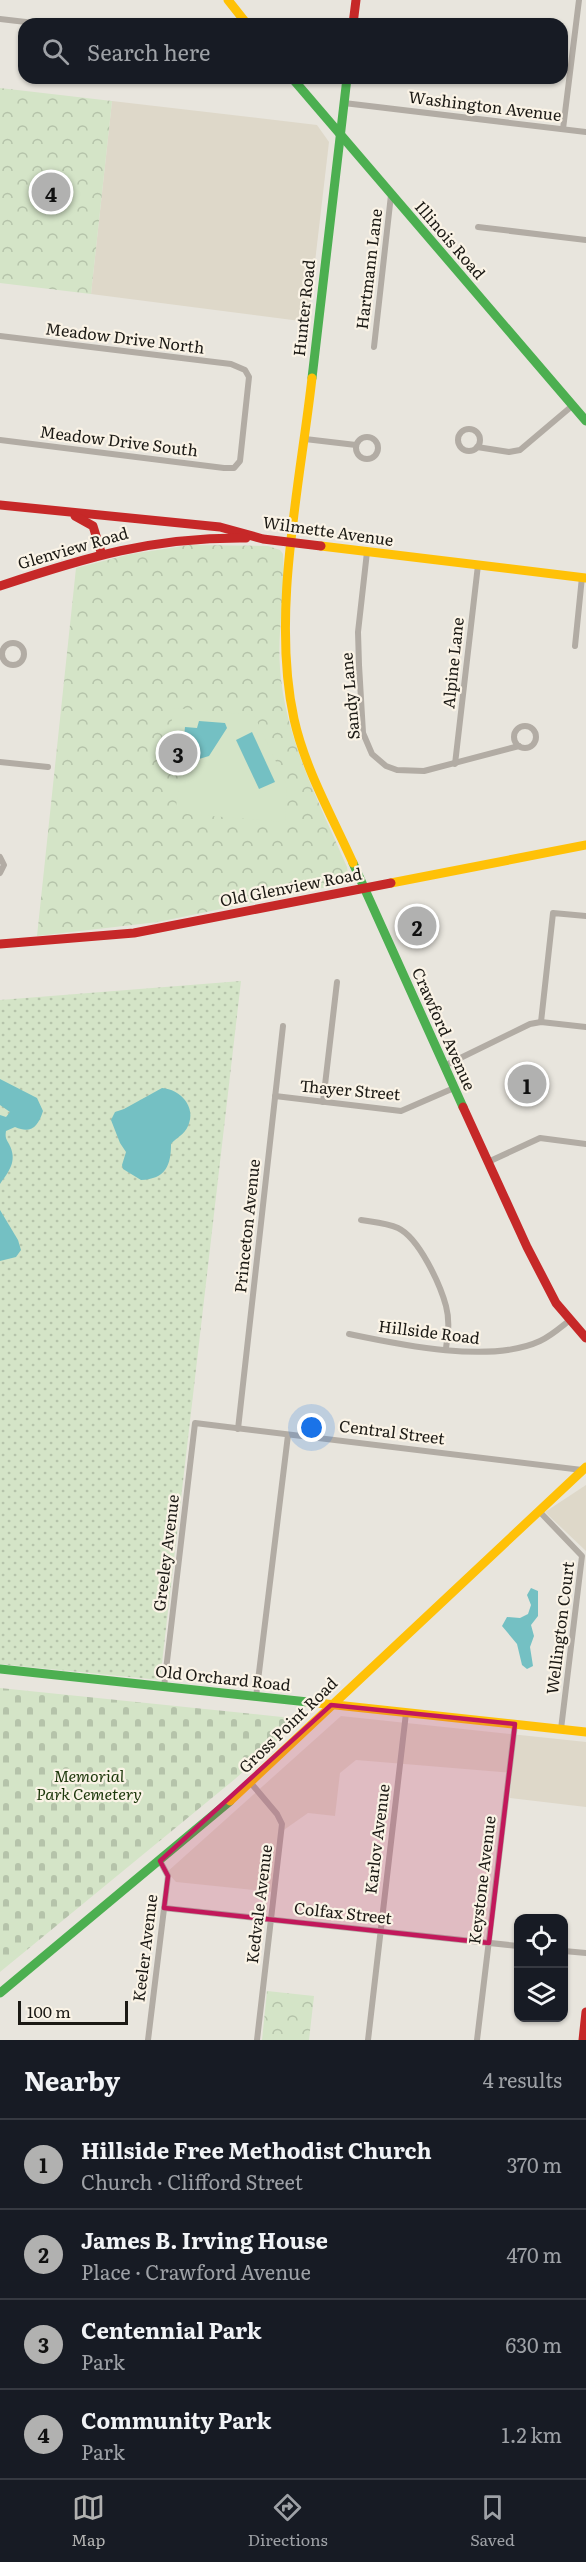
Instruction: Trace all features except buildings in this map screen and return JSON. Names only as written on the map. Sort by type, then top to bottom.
[{"type":"main road","points":[[228,0],[242,18]]},
{"type":"main road","points":[[354,18],[356,0]]},
{"type":"main road","name":"Illinois Road","points":[[297,84],[586,421]]},
{"type":"main road","name":"Hunter Road","points":[[293,543],[346,84]]},
{"type":"main road","name":"Wilmette Avenue","points":[[0,505],[220,527],[263,539],[584,577]]},
{"type":"main road","name":"Wilmette Avenue","points":[[67,513],[93,526],[101,552]]},
{"type":"main road","name":"Glenview Road","points":[[0,586],[101,552],[182,538],[263,539]]},
{"type":"main road","name":"Crawford Avenue","points":[[293,543],[284,618],[288,692],[306,759],[527,1247],[555,1303],[586,1338]]},
{"type":"main road","name":"Old Glenview Road","points":[[0,944],[134,933],[586,845]]},
{"type":"main road","name":"Gross Point Road","points":[[0,1993],[160,1861],[250,1782],[585,1469]]},
{"type":"main road","name":"Old Orchard Road","points":[[0,1669],[586,1732]]},
{"type":"main road","points":[[583,2040],[586,2012]]},
{"type":"street","points":[[563,129],[579,0]]},
{"type":"street","points":[[0,19],[18,21]]},
{"type":"street","name":"Washington Avenue","points":[[344,103],[586,132]]},
{"type":"street","name":"Hartmann Lane","points":[[374,347],[392,195]]},
{"type":"street","points":[[478,227],[586,240]]},
{"type":"street","name":"Meadow Drive North","points":[[0,336],[231,364],[245,370],[248,383],[240,457],[238,465],[234,468]]},
{"type":"street","points":[[477,447],[509,452],[520,450],[572,406]]},
{"type":"street","points":[[305,439],[356,445]]},
{"type":"street","name":"Meadow Drive South","points":[[0,440],[234,468]]},
{"type":"street","name":"Sandy Lane","points":[[367,552],[358,632],[363,733],[367,746],[379,761],[396,770],[424,771],[519,746]]},
{"type":"street","name":"Alpine Lane","points":[[455,764],[478,565]]},
{"type":"street","points":[[575,646],[584,577]]},
{"type":"street","points":[[0,762],[48,767]]},
{"type":"street","points":[[0,858],[4,865],[0,873]]},
{"type":"street","points":[[541,1022],[553,913],[586,916]]},
{"type":"street","points":[[323,1102],[337,982]]},
{"type":"street","points":[[444,1066],[530,1024],[541,1022],[586,1027]]},
{"type":"street","name":"Princeton Avenue","points":[[238,1429],[283,1026]]},
{"type":"street","name":"Thayer Street","points":[[275,1096],[401,1111],[454,1088]]},
{"type":"street","points":[[488,1162],[540,1138],[586,1144]]},
{"type":"street","points":[[361,1220],[398,1228],[411,1237],[423,1252],[446,1306],[449,1326],[446,1348]]},
{"type":"street","name":"Hillside Road","points":[[349,1334],[394,1344],[479,1353],[508,1350],[540,1341],[570,1320]]},
{"type":"street","name":"Central Street","points":[[195,1423],[585,1469]]},
{"type":"street","name":"Greeley Avenue","points":[[164,1687],[195,1423]]},
{"type":"street","points":[[256,1697],[288,1435]]},
{"type":"street","name":"Wellington Court","points":[[539,1511],[582,1556],[561,1729]]},
{"type":"street","name":"Karlov Avenue","points":[[368,2040],[406,1713]]},
{"type":"street","name":"Keystone Avenue","points":[[477,2040],[514,1724]]},
{"type":"street","name":"Kedvale Avenue","points":[[250,1782],[277,1814],[282,1824],[257,2040]]},
{"type":"street","name":"Keeler Avenue","points":[[148,2040],[168,1876],[160,1861]]},
{"type":"street","name":"Colfax Street","points":[[164,1908],[514,1946]]},
{"type":"street","points":[[568,1951],[586,1953]]},
{"type":"highlighted area","points":[[331,1705],[515,1724],[489,1943],[164,1908],[168,1876],[160,1861]]},
{"type":"shaded area","points":[[112,101],[317,125],[329,142],[308,322],[91,294]]},
{"type":"shaded area","points":[[586,1485],[586,1551],[545,1512]]},
{"type":"shaded area","points":[[341,1716],[586,1742],[586,1807],[510,1798],[512,1773],[356,1760],[340,1773],[335,1816],[308,1813],[281,1832],[273,1892],[176,1882],[167,1872]]},
{"type":"green space","points":[[0,88],[112,101],[91,294],[0,283]]},
{"type":"green space","points":[[190,545],[268,546],[280,550],[283,554],[279,654],[283,694],[296,746],[348,874],[345,881],[337,885],[158,922],[37,936],[76,568],[131,554]]},
{"type":"green space","points":[[174,708],[254,715],[287,785],[285,822],[175,813],[185,749],[167,747]]},
{"type":"green space","points":[[241,981],[160,1680],[0,1664],[0,1000]]},
{"type":"green space","name":"Memorial Park Cemetery","points":[[0,1688],[282,1717],[288,1719],[290,1729],[235,1779],[0,1972]]},
{"type":"green space","points":[[267,1991],[314,1996],[309,2040],[262,2040]]},
{"type":"water","points":[[199,721],[225,723],[227,728],[209,756],[189,762],[195,739],[184,737],[185,727],[197,728]]},
{"type":"water","points":[[252,732],[275,782],[259,789],[236,740]]},
{"type":"water","points":[[0,1079],[37,1098],[43,1111],[33,1128],[25,1130],[15,1127],[6,1131],[6,1138],[13,1156],[9,1170],[0,1184],[0,1115],[6,1117],[10,1112],[0,1105]]},
{"type":"water","points":[[162,1088],[181,1095],[188,1106],[190,1119],[185,1131],[171,1144],[170,1158],[165,1170],[156,1177],[141,1180],[123,1169],[126,1152],[111,1120],[115,1112]]},
{"type":"water","points":[[0,1210],[18,1240],[21,1250],[16,1257],[0,1261]]},
{"type":"water","points":[[531,1588],[538,1591],[538,1616],[531,1625],[534,1636],[530,1647],[533,1666],[527,1669],[522,1665],[517,1644],[502,1626],[507,1617],[520,1618],[528,1614],[531,1605],[527,1595]]},
{"type":"traffic: fast","points":[[297,84],[586,421]]},
{"type":"traffic: fast","points":[[312,378],[346,84]]},
{"type":"traffic: fast","points":[[353,863],[463,1107]]},
{"type":"traffic: fast","points":[[0,1669],[308,1702]]},
{"type":"traffic: fast","points":[[0,1993],[230,1801]]},
{"type":"traffic: slow","points":[[228,0],[242,18]]},
{"type":"traffic: slow","points":[[312,378],[286,593],[285,636],[288,678],[294,719],[305,756],[353,863]]},
{"type":"traffic: slow","points":[[321,546],[586,578]]},
{"type":"traffic: slow","points":[[391,883],[586,845]]},
{"type":"traffic: slow","points":[[230,1801],[586,1467]]},
{"type":"traffic: slow","points":[[308,1702],[586,1732]]},
{"type":"traffic: jam","points":[[354,18],[356,0]]},
{"type":"traffic: jam","points":[[0,505],[220,527],[263,539],[321,546]]},
{"type":"traffic: jam","points":[[75,516],[93,526],[101,552]]},
{"type":"traffic: jam","points":[[0,586],[62,566],[150,545],[246,538]]},
{"type":"traffic: jam","points":[[0,944],[134,933],[391,883]]},
{"type":"traffic: jam","points":[[463,1107],[527,1247],[556,1303],[586,1338]]},
{"type":"traffic: jam","points":[[583,2040],[586,2012]]},
{"type":"place","name":"Community Park","points":[[51,192]]},
{"type":"place","name":"Centennial Park","points":[[178,753]]},
{"type":"place","name":"James B. Irving House","points":[[417,926]]},
{"type":"place","name":"Hillside Free Methodist Church","points":[[527,1084]]}]
